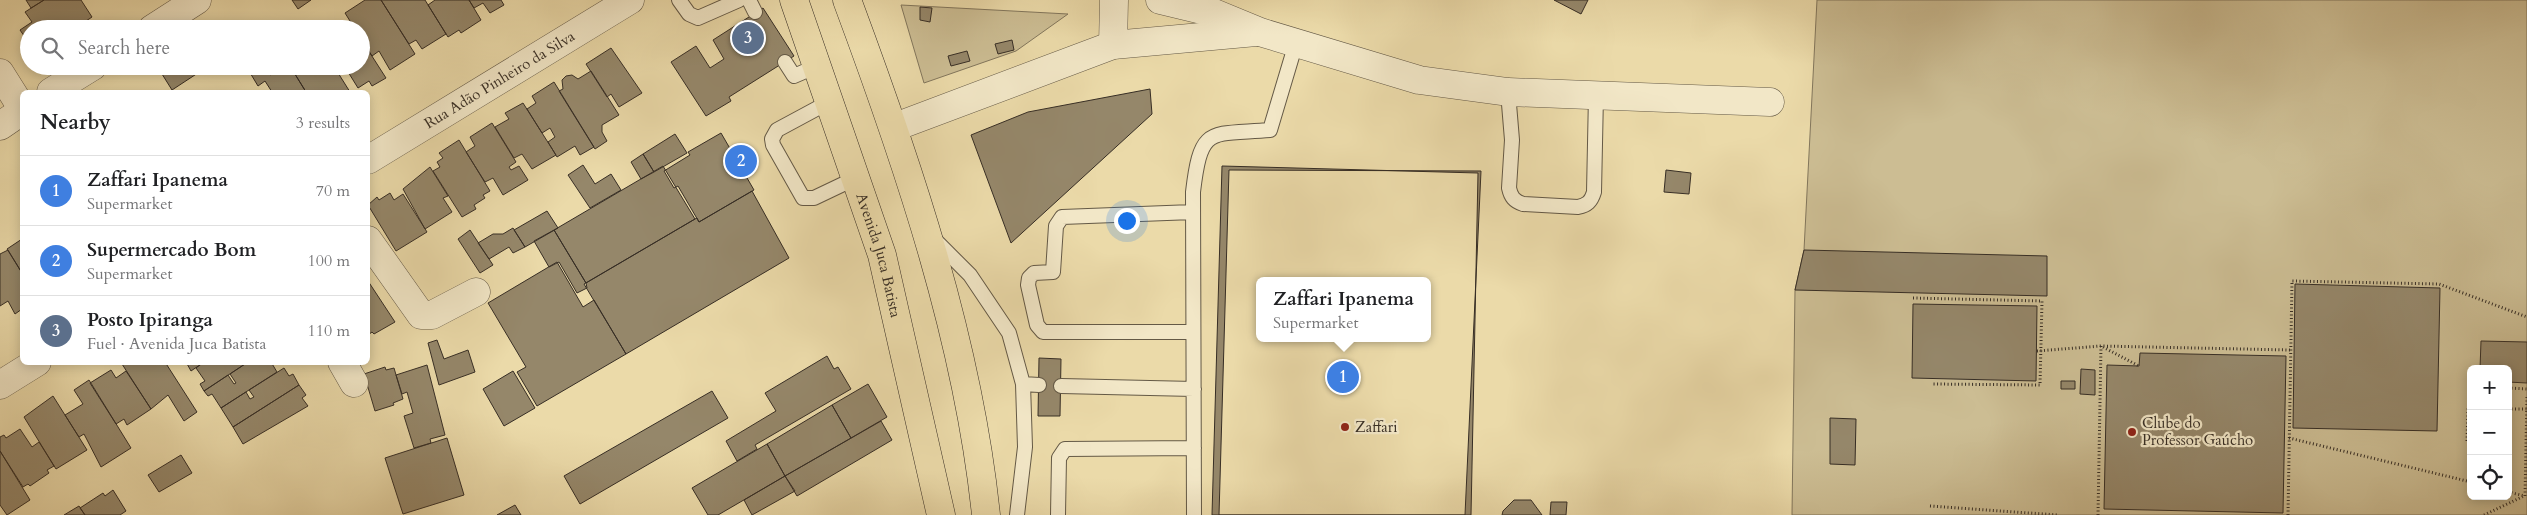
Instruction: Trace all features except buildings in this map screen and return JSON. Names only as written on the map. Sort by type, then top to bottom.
[{"type":"main road","name":"Avenida Juca Batista","points":[[794,0],[882,255],[941,515]]},
{"type":"main road","points":[[847,0],[894,127],[960,356],[981,470],[986,515]]},
{"type":"street","points":[[166,20],[197,0]]},
{"type":"street","name":"Rua Adão Pinheiro da Silva","points":[[370,159],[630,0]]},
{"type":"street","points":[[1113,44],[1114,0]]},
{"type":"street","points":[[1160,0],[1214,13],[1260,32],[1419,80],[1508,92],[1770,102]]},
{"type":"street","points":[[894,127],[1113,44],[1260,32]]},
{"type":"street","points":[[0,73],[20,106]]},
{"type":"street","points":[[54,90],[78,75]]},
{"type":"street","points":[[0,126],[20,111]]},
{"type":"street","points":[[370,243],[421,315],[432,315],[476,292]]},
{"type":"street","points":[[0,385],[32,365]]},
{"type":"lane","points":[[679,0],[689,14],[698,18],[739,0]]},
{"type":"lane","points":[[1194,515],[1193,212],[1196,164],[1203,144],[1217,135],[1270,130],[1296,43]]},
{"type":"lane","points":[[785,62],[794,76],[817,66]]},
{"type":"lane","points":[[1508,92],[1512,140],[1509,188],[1511,196],[1523,204],[1578,207],[1586,205],[1592,200],[1594,192],[1596,95]]},
{"type":"lane","points":[[829,102],[778,130],[772,139],[773,144],[803,198],[814,198],[856,178]]},
{"type":"lane","points":[[1193,212],[1062,217],[1056,226],[1054,272],[1034,273],[1029,278],[1028,285],[1039,329],[1048,334],[1193,332]]},
{"type":"lane","points":[[924,229],[970,275],[1010,333],[1023,384],[1025,447],[1017,515]]},
{"type":"lane","points":[[1023,384],[1038,384]]},
{"type":"lane","points":[[1061,386],[1194,389]]},
{"type":"lane","points":[[1058,515],[1059,458],[1065,449],[1194,448]]},
{"type":"path","points":[[2288,515],[2292,281],[2440,284],[2527,317]]},
{"type":"path","points":[[1913,298],[2042,301],[2039,351],[2040,385],[1932,384]]},
{"type":"path","points":[[2039,351],[2101,346],[2290,350]]},
{"type":"path","points":[[2101,346],[2140,366]]},
{"type":"path","points":[[2098,515],[2101,346]]},
{"type":"path","points":[[2512,388],[2527,389]]},
{"type":"path","points":[[2526,496],[2527,396]]},
{"type":"path","points":[[2512,409],[2527,409]]},
{"type":"path","points":[[2289,438],[2467,481]]},
{"type":"path","points":[[2512,493],[2526,496]]},
{"type":"path","points":[[2484,515],[2526,496]]},
{"type":"path","points":[[1930,506],[2058,515]]},
{"type":"shaded area","points":[[1817,0],[2527,0],[2527,515],[1792,515],[1795,290],[1804,250]]},
{"type":"shaded area","points":[[901,5],[1068,14],[1016,51],[924,83]]},
{"type":"place","name":"Posto Ipiranga","points":[[748,38]]},
{"type":"place","name":"Supermercado Bom","points":[[741,161]]},
{"type":"place","name":"Zaffari Ipanema","points":[[1343,377]]},
{"type":"place","name":"Zaffari","points":[[1345,427]]},
{"type":"place","name":"Clube do Professor Gaúcho","points":[[2132,432]]}]
